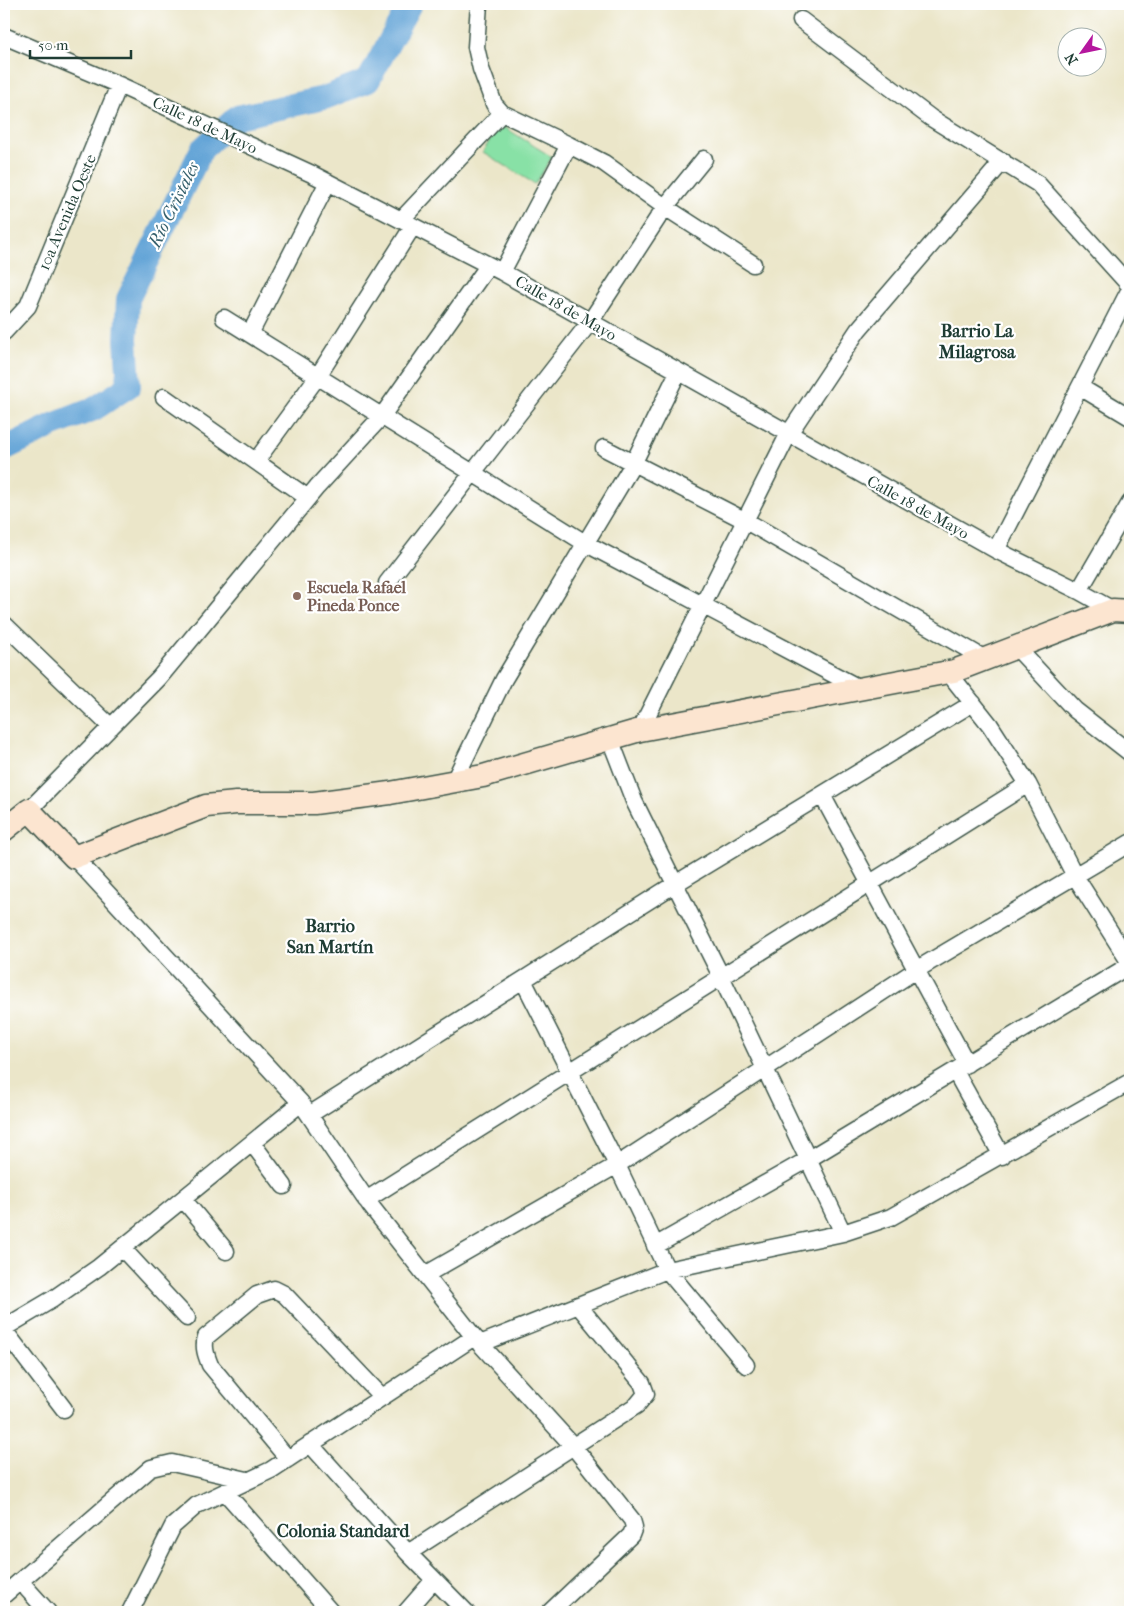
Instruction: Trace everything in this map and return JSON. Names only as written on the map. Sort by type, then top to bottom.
[{"type":"street","points":[[479,4],[476,47],[481,68],[494,104],[502,114],[569,145],[604,164],[665,207],[753,264]]},
{"type":"street","points":[[801,20],[931,118],[1038,184],[1130,288],[996,550]]},
{"type":"street","name":"Calle 18 de Mayo","points":[[4,36],[120,85],[328,182],[495,269],[996,550],[1122,611]]},
{"type":"street","name":"10a Avenida Oeste","points":[[4,332],[28,306],[120,85]]},
{"type":"street","points":[[256,461],[318,376],[407,223],[502,114]]},
{"type":"street","points":[[4,830],[29,810],[159,678],[308,498],[382,416],[495,269],[569,145]]},
{"type":"street","points":[[387,583],[590,322],[665,207],[704,159]]},
{"type":"street","points":[[640,730],[788,435],[858,330],[1003,161]]},
{"type":"street","points":[[250,334],[328,182]]},
{"type":"street","points":[[224,318],[585,543],[861,688]]},
{"type":"street","points":[[454,781],[504,679],[633,464],[678,372]]},
{"type":"street","points":[[1080,387],[1130,417]]},
{"type":"street","points":[[164,397],[308,498]]},
{"type":"street","points":[[604,448],[746,520],[985,659]]},
{"type":"street","points":[[1079,591],[1130,503]]},
{"type":"street","points":[[74,857],[206,806],[236,803],[314,803],[390,793],[483,776],[640,730],[948,672],[1122,611]]},
{"type":"street","points":[[4,624],[111,727]]},
{"type":"street","points":[[1016,648],[1075,710],[1130,752]]},
{"type":"street","points":[[655,1246],[807,1160],[1130,964],[1075,876],[1028,784],[990,725],[948,672]]},
{"type":"street","points":[[64,1409],[4,1329],[53,1299],[122,1248],[252,1143],[305,1109],[523,980],[675,884],[973,703]]},
{"type":"street","points":[[610,740],[634,802],[721,977],[843,1233]]},
{"type":"street","points":[[366,1200],[1028,784]]},
{"type":"street","points":[[822,795],[916,970],[1002,1156]]},
{"type":"street","points":[[29,810],[305,1109],[366,1200],[477,1341],[573,1446],[632,1520],[634,1527],[631,1535],[550,1612]]},
{"type":"street","points":[[425,1275],[617,1164],[916,970],[1130,843]]},
{"type":"street","points":[[523,980],[617,1164],[667,1270],[746,1365]]},
{"type":"street","points":[[130,1612],[173,1526],[197,1505],[271,1470],[382,1397],[477,1341],[578,1305],[667,1270],[843,1233],[891,1217],[1130,1082]]},
{"type":"street","points":[[252,1143],[284,1186]]},
{"type":"street","points":[[183,1199],[226,1251]]},
{"type":"street","points":[[122,1248],[187,1318]]},
{"type":"street","points":[[288,1459],[210,1365],[204,1344],[206,1336],[257,1295],[274,1289],[284,1294],[382,1397]]},
{"type":"street","points":[[408,1553],[637,1405],[646,1394],[642,1383],[578,1305]]},
{"type":"street","points":[[310,1444],[408,1553],[466,1612]]},
{"type":"street","points":[[4,1596],[151,1468],[172,1463],[198,1467],[247,1480]]},
{"type":"street","points":[[225,1492],[331,1612]]},
{"type":"street","points":[[406,1612],[434,1580]]},
{"type":"street","points":[[20,1581],[48,1612]]},
{"type":"green space","points":[[499,124],[552,157],[535,184],[483,152]]},
{"type":"waterway","name":"Río Cristales","points":[[4,449],[53,425],[94,409],[129,386],[126,339],[128,299],[202,149],[237,117],[324,98],[368,81],[410,4]]},
{"type":"place","name":"Escuela Rafael Pineda Ponce","points":[[297,596]]},
{"type":"district","name":"Barrio La Milagrosa","points":[[977,341]]},
{"type":"district","name":"Barrio San Martín","points":[[330,936]]},
{"type":"district","name":"Colonia Standard","points":[[343,1531]]}]
